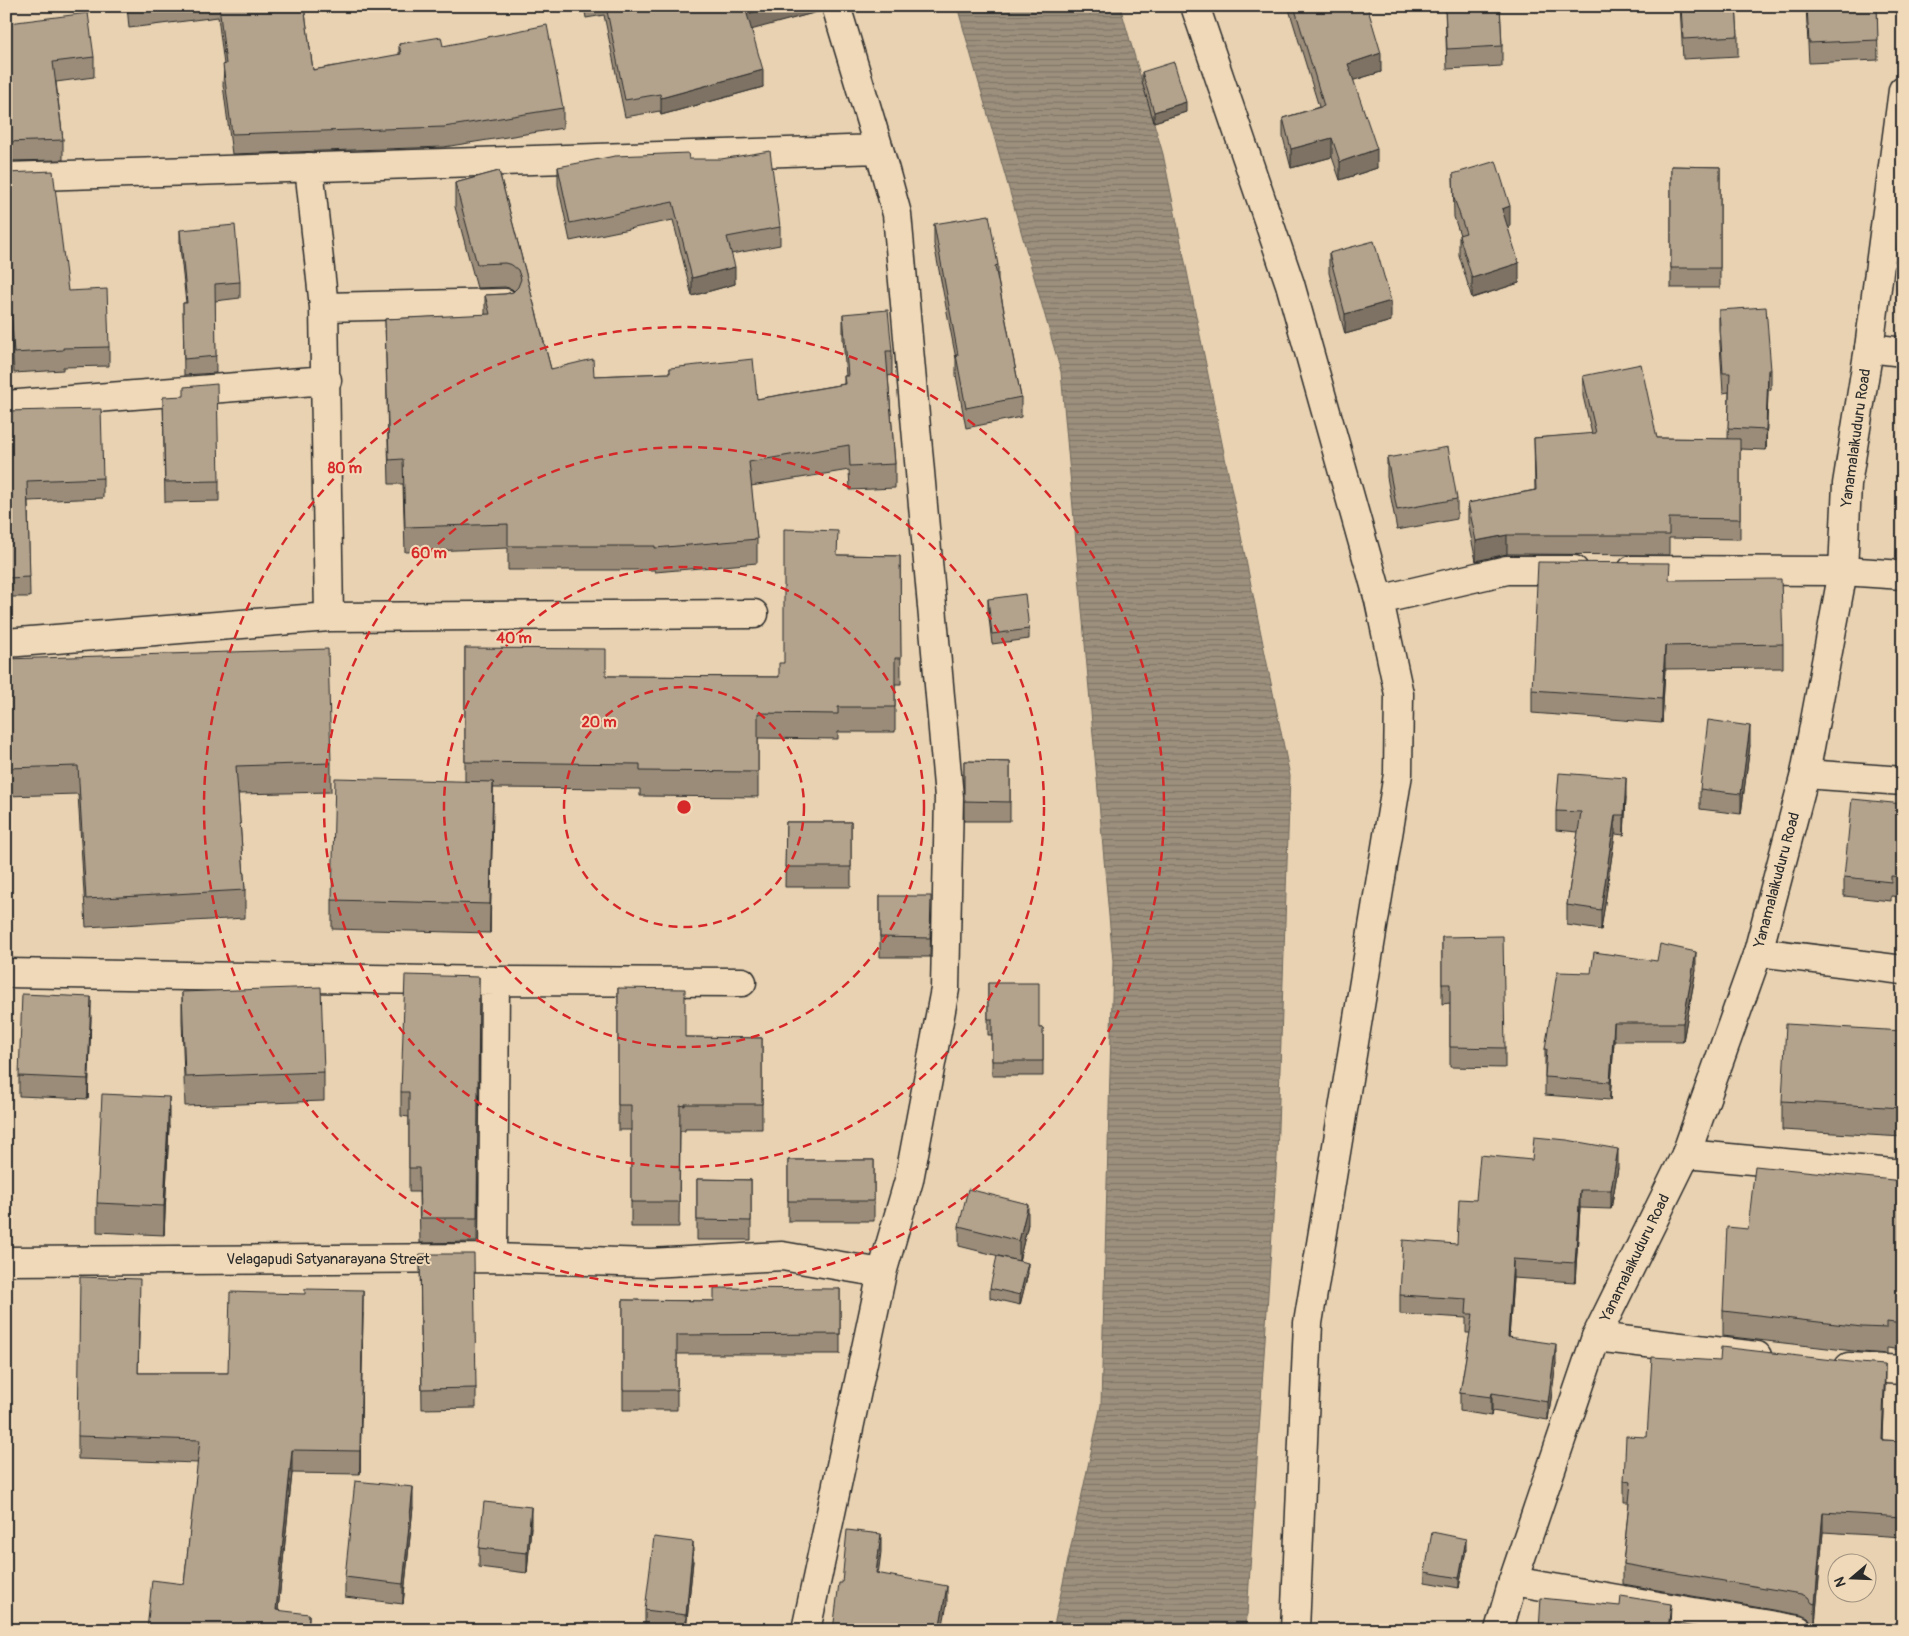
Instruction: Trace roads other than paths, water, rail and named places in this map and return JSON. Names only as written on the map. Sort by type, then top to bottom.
[{"type":"street","points":[[806,1630],[882,1273],[909,1180],[945,989],[949,797],[897,214],[836,6]]},
{"type":"street","points":[[1201,8],[1290,284],[1379,600],[1399,694],[1398,774],[1308,1323],[1294,1630]]},
{"type":"street","name":"Yanamalaikuduru Road","points":[[1499,1630],[1513,1581],[1596,1337],[1686,1154],[1758,952],[1805,774],[1843,570],[1847,484],[1869,348],[1903,90]]},
{"type":"street","points":[[6,177],[879,149]]},
{"type":"street","points":[[310,167],[324,306],[327,380],[329,617]]},
{"type":"street","points":[[324,306],[505,303]]},
{"type":"street","points":[[1869,348],[1903,352]]},
{"type":"street","points":[[6,405],[327,380]]},
{"type":"street","points":[[1379,600],[1507,570],[1843,570],[1903,575]]},
{"type":"street","points":[[6,644],[329,617],[754,614]]},
{"type":"street","points":[[1805,774],[1903,781]]},
{"type":"street","points":[[1758,952],[1903,970]]},
{"type":"street","points":[[6,973],[495,981],[742,982]]},
{"type":"street","points":[[493,1258],[495,981]]},
{"type":"street","points":[[1686,1154],[1903,1174]]},
{"type":"street","name":"Velagapudi Satyanarayana Street","points":[[6,1261],[493,1258],[650,1263],[782,1256],[882,1273]]},
{"type":"street","points":[[1596,1337],[1782,1359]]},
{"type":"street","points":[[1822,1363],[1861,1368],[1903,1370]]},
{"type":"street","points":[[1513,1581],[1798,1630]]}]
